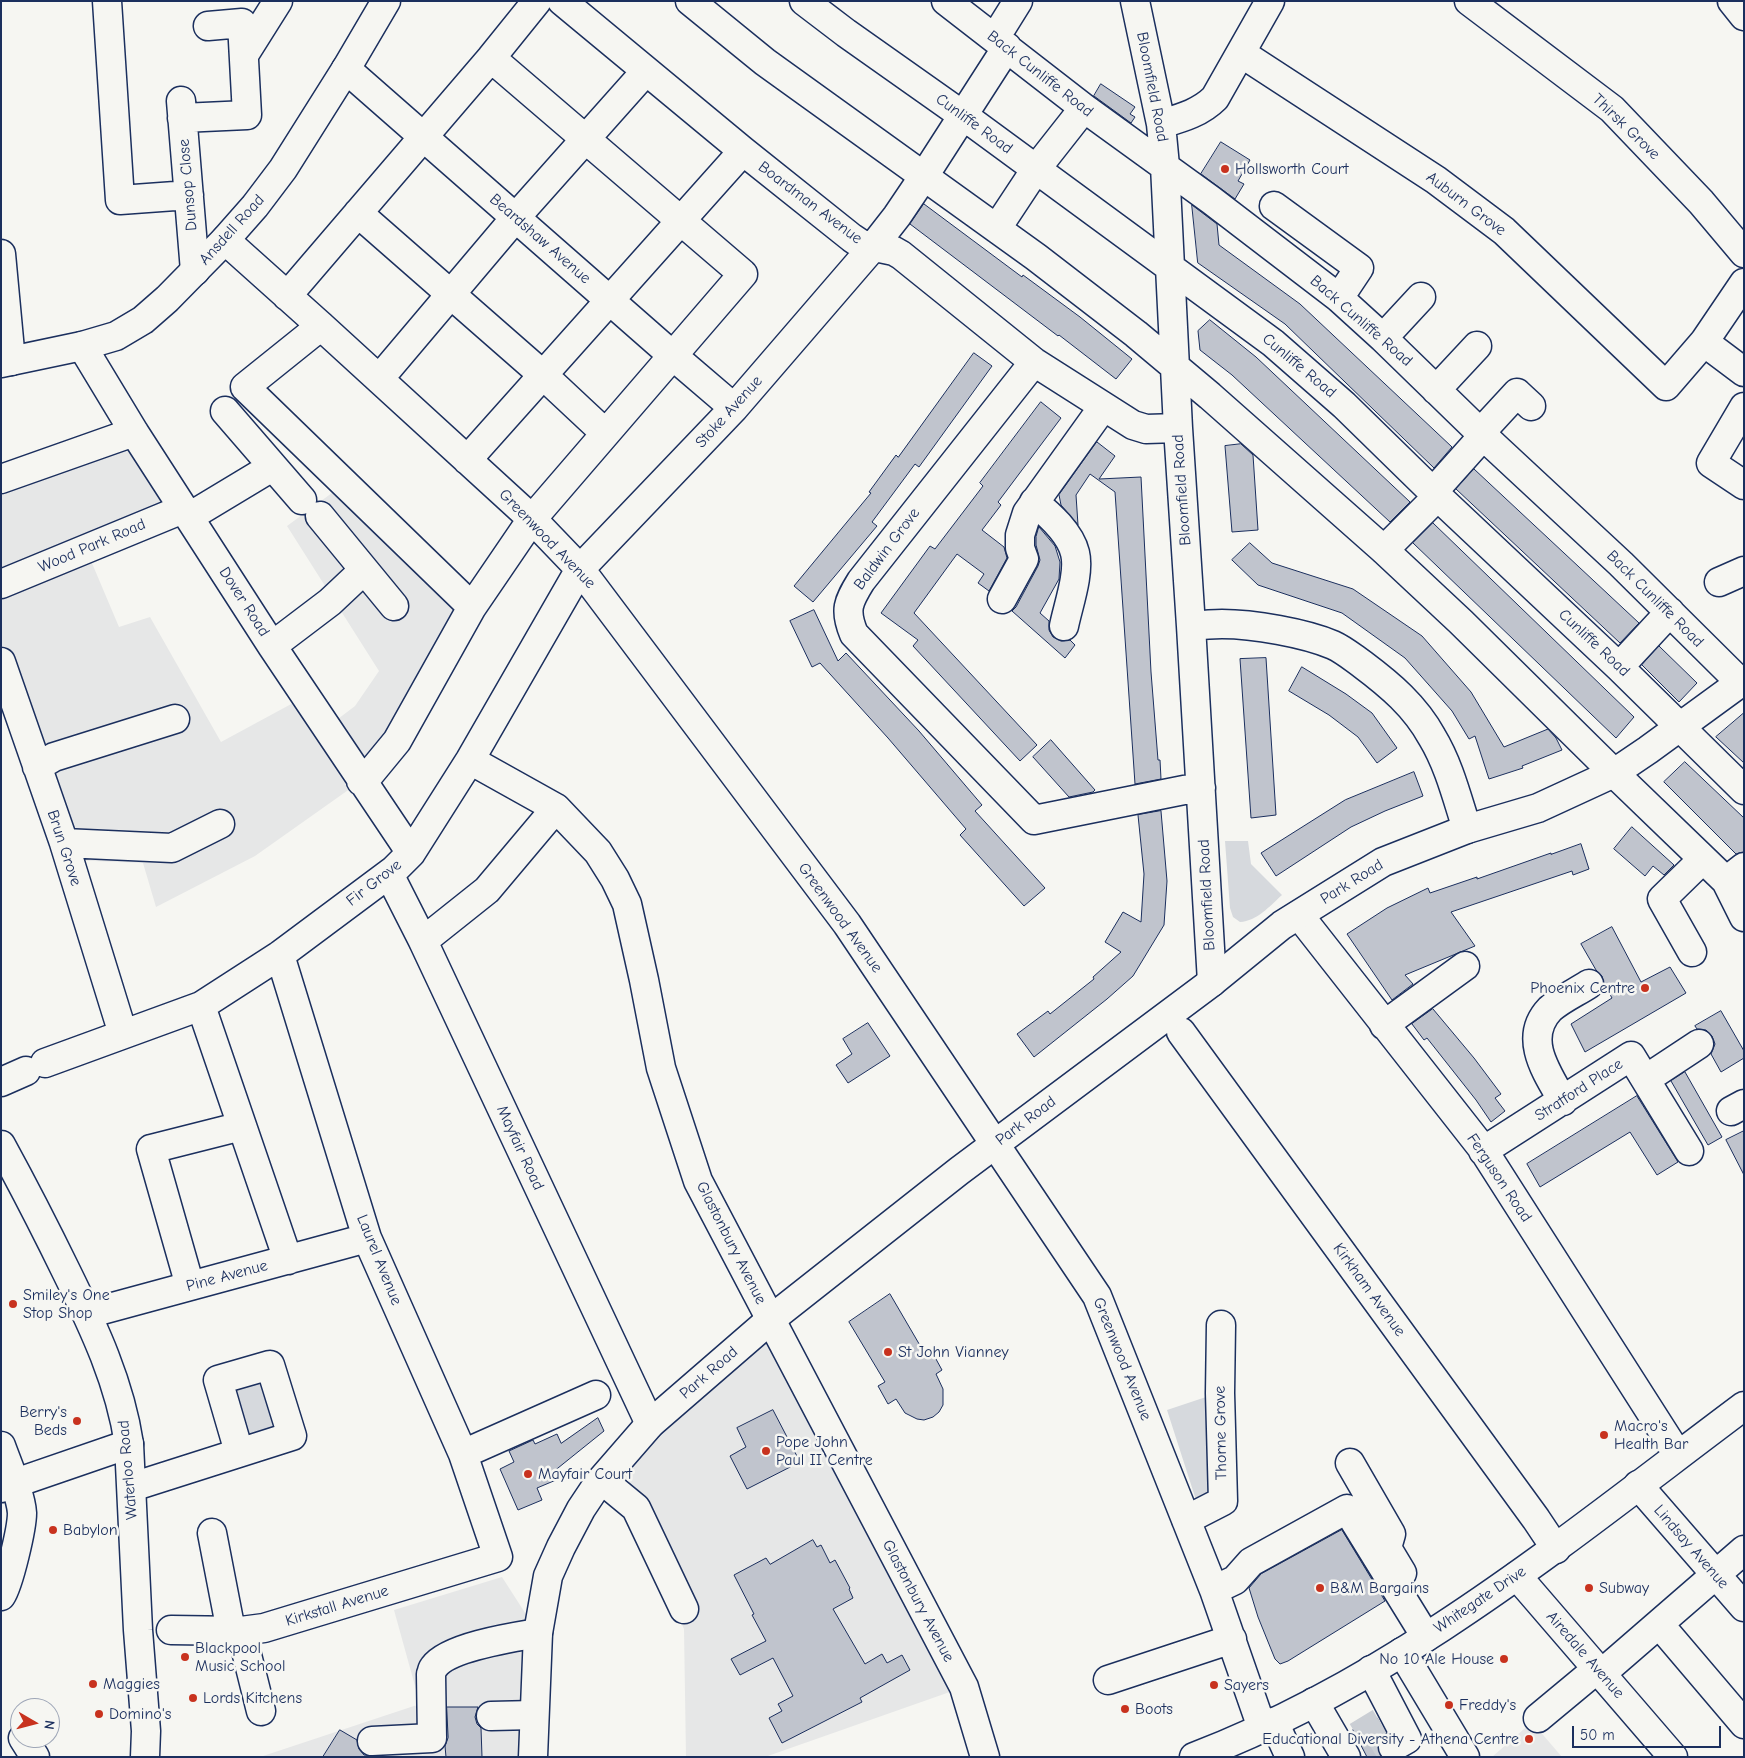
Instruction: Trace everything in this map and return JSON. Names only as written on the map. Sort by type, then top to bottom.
[{"type":"main road","points":[[108,1],[120,200],[189,195]]},
{"type":"main road","points":[[244,55],[278,1]]},
{"type":"main road","name":"Ansdell Road","points":[[6,362],[82,346],[116,336],[143,320],[195,271],[255,206],[283,169],[346,70],[386,1]]},
{"type":"main road","points":[[287,296],[491,58],[537,1]]},
{"type":"main road","name":"Boardman Avenue","points":[[562,1],[743,151],[852,238],[872,248],[894,251],[901,255],[1034,362],[1133,425],[1146,429],[1178,428]]},
{"type":"main road","points":[[690,1],[765,62],[996,228],[1136,334],[1210,396],[1384,550],[1461,622],[1703,859],[1735,874],[1744,917]]},
{"type":"main road","name":"Cunliffe Road","points":[[804,1],[1273,343],[1323,385],[1620,667],[1744,790]]},
{"type":"main road","name":"Back Cunliffe Road","points":[[946,1],[1084,108],[1165,166],[1338,298],[1384,338],[1436,390],[1742,681]]},
{"type":"main road","name":"Stoke Avenue","points":[[580,569],[734,408],[872,248],[897,216],[963,116],[1001,43],[1018,1]]},
{"type":"main road","name":"Bloomfield Road","points":[[1135,1],[1161,124],[1165,166],[1178,428],[1192,626],[1212,982]]},
{"type":"main road","points":[[1161,124],[1188,116],[1205,108],[1215,98],[1270,1]]},
{"type":"main road","name":"Thirsk Grove","points":[[1469,1],[1612,109],[1701,202],[1744,253]]},
{"type":"main road","points":[[1732,1],[1744,16]]},
{"type":"main road","points":[[208,26],[241,12],[244,55]]},
{"type":"main road","name":"Auburn Grove","points":[[1241,53],[1436,180],[1504,231],[1666,386],[1704,342]]},
{"type":"main road","name":"Dunsop Close","points":[[195,271],[181,109],[247,115],[244,55]]},
{"type":"main road","points":[[361,781],[369,775],[397,741],[472,607],[532,519],[743,274],[491,58]]},
{"type":"main road","name":"Beardshaw Avenue","points":[[346,70],[734,408]]},
{"type":"main road","points":[[379,379],[516,217],[646,71]]},
{"type":"main road","points":[[996,228],[1036,169],[1084,108]]},
{"type":"main road","points":[[468,460],[743,151]]},
{"type":"main road","points":[[1274,206],[1360,268],[1338,298]]},
{"type":"main road","points":[[358,213],[451,293],[605,432]]},
{"type":"main road","name":"Greenwood Avenue","points":[[225,240],[322,326],[532,519],[580,569],[847,924],[1097,1296],[1232,1639],[1268,1725],[1290,1757]]},
{"type":"main road","points":[[1,254],[6,362]]},
{"type":"main road","points":[[1744,283],[1704,342],[1744,372]]},
{"type":"main road","points":[[1384,338],[1421,297]]},
{"type":"main road","points":[[322,326],[245,387],[472,607]]},
{"type":"main road","name":"Dover Road","points":[[82,346],[134,432],[272,646],[411,853]]},
{"type":"main road","points":[[1436,390],[1477,346]]},
{"type":"main road","name":"Baldwin Grove","points":[[1034,362],[861,581],[847,609],[849,622],[854,634],[1034,820],[1201,788]]},
{"type":"main road","points":[[1384,550],[1436,494],[1482,434],[1517,393],[1531,406]]},
{"type":"main road","points":[[1002,599],[1023,564],[1024,559],[1020,548],[1020,535],[1027,513],[1103,407]]},
{"type":"main road","points":[[1744,407],[1710,463],[1744,485]]},
{"type":"main road","points":[[225,411],[394,606]]},
{"type":"main road","points":[[1,479],[134,432]]},
{"type":"main road","name":"Wood Park Road","points":[[1,584],[186,513],[272,467]]},
{"type":"main road","points":[[1034,502],[1052,517],[1075,551],[1076,564],[1073,588],[1064,626]]},
{"type":"main road","name":"Fir Grove","points":[[1,1082],[35,1067],[201,1006],[280,954],[389,874],[411,853],[470,760],[580,569]]},
{"type":"main road","points":[[272,646],[330,602],[364,570]]},
{"type":"main road","points":[[1719,582],[1744,571]]},
{"type":"main road","points":[[1620,667],[1670,612]]},
{"type":"main road","points":[[1192,626],[1222,624],[1259,628],[1294,634],[1343,650],[1398,692],[1410,704],[1433,738],[1449,771],[1467,829]]},
{"type":"main road","name":"Brun Grove","points":[[3,670],[64,844],[123,1034]]},
{"type":"main road","name":"Park Road","points":[[533,1757],[538,1634],[548,1576],[581,1509],[602,1480],[650,1424],[770,1320],[995,1144],[1212,982],[1282,925],[1383,862],[1467,829],[1538,808],[1614,773],[1742,681]]},
{"type":"main road","points":[[37,767],[54,757],[175,719]]},
{"type":"main road","name":"Glastonbury Avenue","points":[[470,760],[556,808],[598,852],[615,878],[627,904],[661,1068],[698,1181],[964,1687],[985,1757]]},
{"type":"main road","points":[[423,940],[488,890],[556,808]]},
{"type":"main road","points":[[64,844],[172,848],[220,824]]},
{"type":"main road","points":[[1692,952],[1662,898],[1703,859]]},
{"type":"main road","name":"Mayfair Road","points":[[389,874],[423,940],[650,1424]]},
{"type":"main road","name":"Ferguson Road","points":[[1299,915],[1483,1152],[1678,1455]]},
{"type":"main road","name":"Laurel Avenue","points":[[280,954],[367,1238],[464,1454],[498,1558]]},
{"type":"main road","points":[[1384,1024],[1465,966]]},
{"type":"main road","points":[[1563,1101],[1542,1062],[1537,1044],[1537,1033],[1544,1018],[1551,1009],[1589,984]]},
{"type":"main road","points":[[201,1006],[288,1260]]},
{"type":"main road","name":"Kirkham Avenue","points":[[1181,1032],[1556,1549]]},
{"type":"main road","points":[[1646,1079],[1699,1044]]},
{"type":"main road","name":"Stratford Place","points":[[1483,1152],[1631,1056],[1689,1151]]},
{"type":"main road","points":[[190,1286],[151,1149],[242,1126]]},
{"type":"main road","name":"Waterloo Road","points":[[1,1145],[35,1207],[87,1314],[118,1394],[126,1422],[132,1487],[138,1630],[146,1744],[161,1757]]},
{"type":"main road","name":"Pine Avenue","points":[[87,1314],[367,1238]]},
{"type":"main road","name":"Thorne Grove","points":[[1186,1520],[1223,1501],[1220,1393],[1221,1325]]},
{"type":"main road","points":[[464,1454],[596,1395]]},
{"type":"main road","name":"Whitegate Drive","points":[[1194,1757],[1225,1751],[1268,1725],[1314,1702],[1402,1652],[1556,1549],[1744,1406]]},
{"type":"main road","points":[[8,1485],[129,1444]]},
{"type":"main road","points":[[1,1446],[8,1485],[22,1513],[15,1557],[1,1596]]},
{"type":"main road","points":[[132,1487],[240,1452]]},
{"type":"main road","points":[[1350,1463],[1391,1534],[1387,1548],[1431,1633]]},
{"type":"main road","points":[[602,1480],[636,1508],[684,1609]]},
{"type":"main road","name":"Lindsay Avenue","points":[[1638,1485],[1744,1607]]},
{"type":"main road","points":[[1214,1590],[1235,1580],[1252,1562],[1346,1509],[1431,1633]]},
{"type":"main road","points":[[212,1533],[236,1631],[261,1711]]},
{"type":"main road","points":[[1538,1718],[1659,1624],[1744,1550]]},
{"type":"main road","name":"Kirkstall Avenue","points":[[171,1630],[236,1631],[264,1628],[498,1558]]},
{"type":"main road","name":"Airedale Avenue","points":[[1518,1576],[1673,1757]]},
{"type":"main road","points":[[1659,1624],[1744,1724]]},
{"type":"main road","points":[[372,1741],[432,1738],[431,1674],[434,1667],[444,1658],[458,1651],[538,1634]]},
{"type":"main road","points":[[1108,1680],[1232,1639]]},
{"type":"main road","points":[[1402,1652],[1465,1757]]},
{"type":"main road","points":[[1371,1670],[1387,1718],[1405,1748]]},
{"type":"main road","points":[[1314,1702],[1347,1746]]},
{"type":"main road","points":[[491,1716],[534,1715]]},
{"type":"shaded area","points":[[134,432],[183,509],[86,549],[119,627],[150,617],[221,742],[306,696],[326,728],[355,706],[379,671],[287,526],[340,487],[470,609],[361,781],[255,856],[156,907],[143,863],[69,860],[1,662],[1,479]]},
{"type":"shaded area","points":[[1225,841],[1248,841],[1251,864],[1282,895],[1263,912],[1246,921],[1240,922],[1233,917],[1230,908]]},
{"type":"shaded area","points":[[770,1320],[964,1687],[765,1757],[686,1757],[684,1629],[629,1509],[597,1485]]},
{"type":"shaded area","points":[[270,1365],[292,1436],[239,1452],[218,1380]]},
{"type":"shaded area","points":[[1215,1394],[1215,1491],[1196,1500],[1167,1410]]},
{"type":"shaded area","points":[[502,1577],[538,1633],[534,1757],[260,1757],[420,1704],[394,1610]]},
{"type":"shaded area","name":"Educational Diversity - Athena Centre","points":[[1532,1722],[1562,1757],[1492,1757]]},
{"type":"building","points":[[1101,84],[1135,107],[1130,114],[1135,117],[1131,123],[1094,96]]},
{"type":"building","name":"Hollsworth Court","points":[[1221,142],[1250,160],[1238,181],[1244,184],[1235,199],[1201,174]]},
{"type":"building","points":[[924,204],[1022,277],[1023,275],[1080,317],[1132,359],[1116,379],[910,224]]},
{"type":"building","points":[[1192,205],[1217,224],[1219,245],[1300,304],[1452,447],[1434,468],[1285,324],[1198,263]]},
{"type":"building","points":[[1210,320],[1256,357],[1410,502],[1390,522],[1232,375],[1200,350],[1198,331]]},
{"type":"building","points":[[974,353],[992,366],[919,467],[915,464],[872,522],[877,526],[813,602],[794,586],[871,493],[869,492],[896,455],[898,457]]},
{"type":"building","points":[[1041,402],[1061,418],[998,502],[1001,505],[982,530],[1004,547],[1007,558],[989,591],[978,583],[984,574],[957,554],[914,613],[1037,745],[1020,761],[913,646],[918,640],[881,613],[930,546],[935,549],[983,486],[980,483]]},
{"type":"building","points":[[1097,442],[1115,456],[1099,479],[1141,477],[1151,672],[1161,779],[1135,784],[1115,492],[1090,474],[1076,495],[1078,525],[1061,505],[1059,495]]},
{"type":"building","points":[[1241,444],[1253,455],[1258,530],[1232,532],[1225,446]]},
{"type":"building","points":[[1474,469],[1639,623],[1620,643],[1456,489]]},
{"type":"building","points":[[1433,523],[1634,717],[1616,738],[1413,543]]},
{"type":"building","points":[[1039,527],[1055,546],[1060,562],[1059,579],[1040,613],[1049,621],[1049,630],[1053,637],[1061,641],[1070,640],[1075,645],[1065,658],[1012,611],[1016,607],[1040,560],[1036,545]]},
{"type":"building","points":[[1250,543],[1272,563],[1353,589],[1422,636],[1471,692],[1504,747],[1548,729],[1556,738],[1562,750],[1522,766],[1523,768],[1489,779],[1475,736],[1469,739],[1452,711],[1405,658],[1342,613],[1258,585],[1232,560]]},
{"type":"building","points":[[814,610],[838,661],[846,653],[919,731],[982,805],[975,811],[1045,888],[1024,906],[960,835],[966,829],[888,738],[820,663],[812,667],[790,621]]},
{"type":"building","points":[[1659,646],[1697,683],[1679,702],[1642,665]]},
{"type":"building","points":[[1266,658],[1276,815],[1251,818],[1240,659]]},
{"type":"building","points":[[1302,667],[1346,694],[1372,713],[1397,748],[1377,763],[1358,737],[1329,715],[1289,691]]},
{"type":"building","points":[[1744,713],[1744,763],[1716,737]]},
{"type":"building","points":[[1051,740],[1095,790],[1093,792],[1069,797],[1033,757]]},
{"type":"building","points":[[1685,762],[1744,818],[1744,852],[1736,854],[1664,782]]},
{"type":"building","points":[[1414,772],[1423,796],[1351,827],[1276,876],[1261,853],[1345,800]]},
{"type":"building","points":[[1161,811],[1167,881],[1164,925],[1133,976],[1034,1057],[1017,1034],[1048,1011],[1050,1014],[1094,979],[1093,977],[1121,952],[1105,942],[1123,912],[1141,922],[1144,874],[1138,815]]},
{"type":"building","points":[[1632,827],[1674,865],[1664,875],[1653,866],[1645,876],[1614,849]]},
{"type":"building","points":[[1581,844],[1589,869],[1573,875],[1572,871],[1451,912],[1475,946],[1405,975],[1413,984],[1392,1000],[1347,934],[1387,908],[1428,888],[1430,893]]},
{"type":"building","name":"Phoenix Centre","points":[[1612,927],[1641,982],[1670,967],[1686,993],[1585,1052],[1571,1024],[1612,998],[1602,976],[1596,970],[1581,944]]},
{"type":"building","points":[[1433,1009],[1501,1094],[1495,1098],[1505,1111],[1491,1122],[1427,1038],[1424,1040],[1412,1024]]},
{"type":"building","points":[[1721,1011],[1744,1051],[1744,1058],[1721,1072],[1711,1054],[1715,1044],[1712,1036],[1706,1030],[1697,1029],[1695,1026]]},
{"type":"building","points":[[868,1023],[890,1056],[848,1083],[836,1065],[852,1054],[843,1039]]},
{"type":"building","points":[[1685,1072],[1722,1137],[1708,1145],[1671,1081]]},
{"type":"building","points":[[1637,1096],[1678,1162],[1657,1175],[1630,1132],[1540,1187],[1527,1164]]},
{"type":"building","points":[[1744,1131],[1744,1175],[1726,1140]]},
{"type":"building","points":[[890,1294],[925,1354],[931,1350],[942,1370],[936,1374],[943,1389],[943,1405],[933,1417],[924,1420],[905,1413],[896,1399],[888,1404],[878,1386],[885,1382],[849,1322]]},
{"type":"building","name":"Pope John Paul II Centre","points":[[773,1410],[800,1462],[747,1489],[730,1456],[746,1447],[737,1428]]},
{"type":"building","name":"Mayfair Court","points":[[598,1418],[604,1431],[553,1472],[556,1480],[537,1488],[542,1500],[518,1510],[500,1469],[514,1462],[509,1451],[533,1440],[535,1444],[557,1434],[561,1443]]},
{"type":"building","points":[[1342,1530],[1385,1601],[1288,1661],[1280,1664],[1275,1659],[1258,1617],[1249,1588],[1261,1574]]},
{"type":"building","points":[[813,1540],[817,1547],[821,1545],[830,1563],[835,1560],[850,1588],[853,1598],[833,1609],[865,1664],[882,1654],[887,1663],[902,1655],[910,1670],[860,1698],[862,1702],[782,1743],[769,1718],[782,1711],[778,1704],[793,1696],[773,1658],[740,1675],[731,1659],[766,1641],[734,1575],[766,1558],[770,1564]]},
{"type":"building","points":[[447,1707],[478,1707],[475,1717],[477,1724],[481,1728],[482,1757],[446,1757],[445,1746],[448,1738]]},
{"type":"building","points":[[1377,1718],[1385,1734],[1377,1746],[1381,1757],[1367,1757],[1353,1730]]},
{"type":"building","points":[[340,1730],[357,1740],[359,1749],[364,1755],[384,1757],[323,1757]]},
{"type":"tunnel","points":[[1357,1736],[1380,1722]]},
{"type":"tunnel","points":[[1377,1757],[1393,1747]]},
{"type":"place","name":"Hollsworth Court","points":[[1225,169]]},
{"type":"place","name":"Phoenix Centre","points":[[1645,988]]},
{"type":"place","name":"Smiley's One Stop Shop","points":[[13,1304]]},
{"type":"place","name":"St John Vianney","points":[[888,1352]]},
{"type":"place","name":"Berry's Beds","points":[[77,1421]]},
{"type":"place","name":"Macro's Health Bar","points":[[1604,1435]]},
{"type":"place","name":"Pope John Paul II Centre","points":[[766,1451]]},
{"type":"place","name":"Mayfair Court","points":[[528,1474]]},
{"type":"place","name":"Babylon","points":[[53,1530]]},
{"type":"place","name":"B&M Bargains","points":[[1320,1588]]},
{"type":"place","name":"Subway","points":[[1589,1588]]},
{"type":"place","name":"Blackpool Music School","points":[[185,1657]]},
{"type":"place","name":"No 10 Ale House","points":[[1504,1659]]},
{"type":"place","name":"Maggies","points":[[93,1684]]},
{"type":"place","name":"Sayers","points":[[1214,1685]]},
{"type":"place","name":"Lords Kitchens","points":[[193,1698]]},
{"type":"place","name":"Freddy's","points":[[1449,1705]]},
{"type":"place","name":"Boots","points":[[1125,1709]]},
{"type":"place","name":"Domino's","points":[[99,1714]]},
{"type":"place","name":"Educational Diversity - Athena Centre","points":[[1529,1739]]}]
